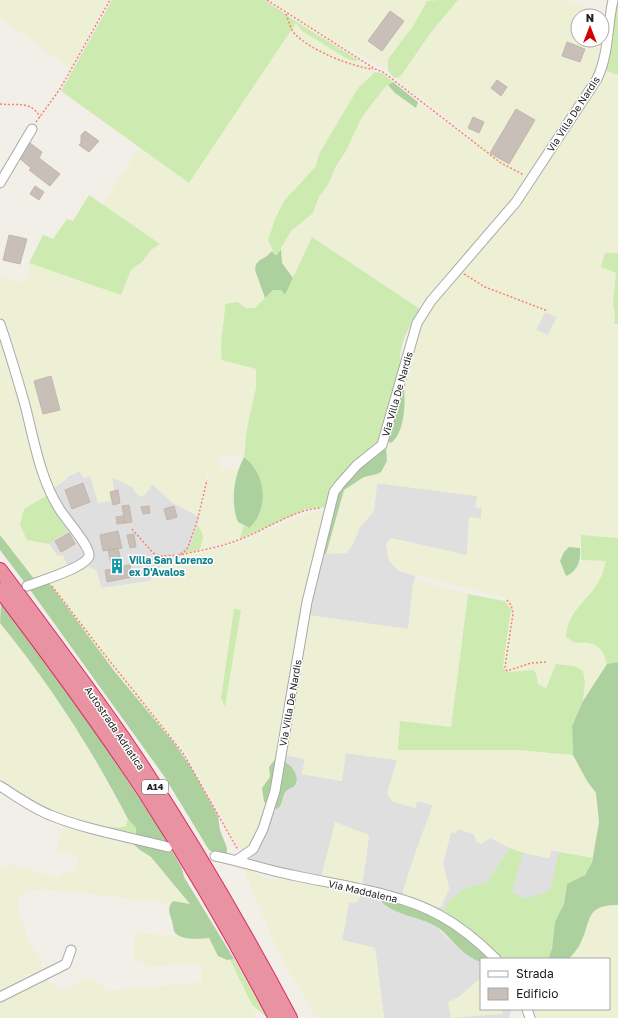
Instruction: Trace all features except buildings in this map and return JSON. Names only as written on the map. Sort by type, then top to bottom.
[{"type":"highway","name":"Autostrada Adriatica","points":[[0,570],[87,687],[155,787],[232,913],[290,1018]]},
{"type":"highway","name":"Autostrada Adriatica","points":[[0,590],[82,700],[145,793],[224,923],[276,1018]]},
{"type":"street","name":"Via Villa De Nardis","points":[[241,857],[253,849],[263,829],[275,791],[308,602],[334,492],[357,465],[382,446],[417,323],[431,301],[516,202],[597,79],[604,64],[608,20],[613,0]]},
{"type":"street","points":[[0,183],[32,129]]},
{"type":"street","points":[[0,324],[48,489],[70,526],[87,546],[89,552],[88,558],[82,563],[28,586]]},
{"type":"street","points":[[0,786],[35,808],[69,822],[168,847]]},
{"type":"street","name":"Via Maddalena","points":[[215,856],[241,857],[284,873],[396,898],[441,916],[481,944],[495,958]]},
{"type":"street","points":[[0,997],[66,964],[71,950]]},
{"type":"path","points":[[32,129],[60,90],[110,0]]},
{"type":"path","points":[[267,0],[375,70]]},
{"type":"path","points":[[285,13],[295,34],[339,61],[354,66],[383,72],[390,76],[501,163],[530,179]]},
{"type":"path","points":[[0,104],[23,104],[30,106],[36,110],[40,117]]},
{"type":"path","points":[[458,270],[485,287],[548,311]]},
{"type":"path","points":[[178,555],[188,547],[197,522],[207,480]]},
{"type":"path","points":[[132,529],[153,553],[161,556],[178,555],[207,550],[240,540],[299,513],[330,508]]},
{"type":"path","points":[[49,578],[58,594],[96,644],[183,753],[220,816],[241,857]]},
{"type":"path","points":[[507,600],[511,605],[513,613],[505,667],[507,671],[531,663],[547,662]]},
{"type":"shaded area","points":[[545,312],[557,317],[548,335],[536,330]]},
{"type":"shaded area","points":[[80,471],[90,476],[110,491],[114,490],[112,477],[132,487],[136,493],[148,491],[152,484],[173,503],[199,516],[191,545],[183,556],[166,559],[150,581],[101,588],[100,585],[70,572],[49,544],[70,529],[52,489],[67,477]]},
{"type":"shaded area","points":[[377,483],[477,496],[476,507],[482,508],[481,519],[469,517],[467,555],[386,544],[389,560],[393,565],[399,571],[416,576],[413,584],[408,629],[307,615],[322,553],[346,553],[353,544],[360,527],[374,511]]},
{"type":"shaded area","points":[[345,753],[397,760],[387,794],[433,805],[403,891],[404,895],[420,902],[362,886],[369,836],[335,823],[321,878],[249,860],[256,852],[274,808],[281,806],[286,792],[295,785],[283,759],[284,755],[305,759],[302,774],[342,781]]},
{"type":"shaded area","points":[[457,829],[491,838],[515,851],[549,858],[551,850],[592,858],[548,958],[501,958],[461,924],[442,912],[423,903],[435,908],[449,889],[443,863],[451,832]]},
{"type":"shaded area","points":[[361,893],[382,898],[436,927],[462,951],[480,961],[480,1010],[511,1010],[509,1018],[384,1018],[375,948],[342,940],[349,902],[355,903]]},
{"type":"green space","points":[[0,0],[108,0],[70,69],[0,17]]},
{"type":"green space","points":[[112,0],[265,0],[297,22],[360,61],[350,60],[344,57],[302,31],[296,23],[189,183],[61,91]]},
{"type":"green space","points":[[270,0],[438,0],[427,1],[413,26],[388,59],[388,71],[314,30]]},
{"type":"green space","points":[[458,0],[565,0],[588,8],[570,8],[570,48],[602,48],[601,60],[591,81],[542,154],[523,188],[434,288],[420,309],[312,237],[293,278],[282,263],[281,249],[284,241],[291,231],[307,219],[318,204],[319,197],[329,183],[336,166],[346,151],[362,117],[388,85],[400,97],[415,107],[418,102],[470,141],[472,137],[394,78],[400,77],[432,31]]},
{"type":"green space","points":[[458,0],[432,31],[400,77],[394,78],[388,71],[388,59],[413,26],[427,1]]},
{"type":"green space","points":[[615,0],[618,0],[618,75],[604,70],[607,48],[610,48],[610,32]]},
{"type":"green space","points":[[297,22],[302,31],[344,57],[350,60],[360,61],[375,72],[370,75],[349,104],[319,154],[316,166],[298,184],[275,219],[268,240],[272,251],[256,264],[258,279],[265,298],[255,308],[225,304],[225,322],[256,369],[256,388],[247,427],[244,457],[241,455],[221,455],[220,469],[238,470],[233,505],[238,522],[243,526],[240,539],[199,550],[202,542],[202,531],[197,525],[209,474],[208,470],[198,516],[173,503],[152,484],[145,495],[140,497],[132,487],[112,477],[114,490],[110,491],[111,501],[98,503],[90,476],[84,478],[79,471],[67,476],[67,479],[52,489],[34,432],[0,312],[0,277],[22,283],[29,276],[29,263],[121,295],[131,270],[159,244],[102,204],[140,147],[190,183]]},
{"type":"green space","points":[[604,70],[618,75],[618,253],[614,253],[602,267],[616,272],[613,304],[615,316],[614,323],[618,324],[618,538],[581,535],[580,548],[574,547],[563,572],[567,576],[581,560],[606,561],[601,579],[572,614],[575,643],[589,641],[597,646],[605,657],[607,664],[583,701],[585,682],[551,673],[547,688],[538,684],[536,673],[533,670],[507,672],[503,667],[512,615],[505,598],[399,571],[389,560],[386,544],[391,538],[467,555],[469,517],[481,519],[482,508],[475,507],[477,496],[377,483],[374,511],[360,527],[353,544],[346,553],[326,554],[344,490],[364,477],[377,474],[387,461],[387,440],[402,422],[404,405],[403,382],[420,325],[426,313],[475,254]],"holes":[[[545,312],[557,317],[548,335],[536,330]]]},
{"type":"green space","points":[[375,72],[382,73],[393,82],[385,87],[362,117],[346,151],[336,166],[329,183],[319,197],[313,213],[291,231],[277,255],[275,255],[268,240],[275,219],[284,201],[316,166],[319,154],[358,88]]},
{"type":"green space","points":[[393,82],[418,102],[416,108],[395,93],[388,85]]},
{"type":"green space","points":[[89,195],[160,244],[150,251],[142,262],[131,270],[121,295],[29,263],[43,235],[53,239],[67,219],[73,221]]},
{"type":"green space","points":[[312,237],[420,309],[404,338],[400,361],[401,369],[379,442],[328,507],[306,509],[240,539],[243,526],[249,528],[256,520],[263,502],[261,482],[257,472],[244,457],[247,428],[256,388],[256,369],[222,360],[221,346],[225,304],[238,302],[246,308],[255,308],[273,290],[281,290],[285,295]]},
{"type":"green space","points":[[281,249],[282,263],[293,278],[285,295],[281,290],[273,290],[265,298],[255,270],[256,264],[272,251],[275,255],[277,255]]},
{"type":"green space","points":[[605,253],[618,253],[618,324],[614,324],[615,316],[613,304],[616,273],[601,267]]},
{"type":"green space","points":[[0,332],[49,494],[27,540],[49,544],[57,556],[63,555],[68,568],[35,580],[0,535]]},
{"type":"green space","points":[[403,382],[404,414],[400,431],[391,443],[387,440]]},
{"type":"green space","points":[[386,446],[387,461],[381,472],[364,477],[344,490],[326,554],[322,553],[335,496],[356,471]]},
{"type":"green space","points":[[244,457],[257,472],[263,492],[260,512],[256,520],[249,528],[238,522],[234,506],[234,489],[238,472]]},
{"type":"green space","points":[[49,494],[70,529],[49,544],[27,540],[20,525],[24,509]]},
{"type":"green space","points":[[327,509],[268,804],[252,846],[244,853],[233,840],[221,815],[184,751],[115,672],[47,580],[86,565],[97,571],[101,588],[150,581],[166,559],[207,552],[244,540],[306,514]],"holes":[[[234,609],[241,610],[225,706],[221,699]]]},
{"type":"green space","points":[[197,525],[203,537],[199,550],[184,553],[191,545]]},
{"type":"green space","points":[[0,535],[35,580],[25,583],[0,550]]},
{"type":"green space","points":[[581,535],[618,538],[618,662],[607,664],[602,652],[596,646],[587,643],[575,643],[566,637],[571,619],[595,587],[602,575],[606,561],[581,560]]},
{"type":"green space","points":[[569,547],[580,548],[580,557],[576,568],[566,576],[560,561],[564,552]]},
{"type":"green space","points":[[414,579],[468,594],[451,727],[400,721],[451,749],[517,750],[573,755],[587,781],[596,793],[599,822],[592,858],[551,850],[549,858],[515,851],[491,838],[481,844],[476,842],[474,834],[457,829],[456,833],[451,832],[443,863],[449,889],[441,907],[435,908],[404,895],[403,891],[433,805],[418,800],[415,808],[393,802],[387,794],[397,760],[346,753],[342,781],[302,774],[305,759],[284,755],[307,615],[408,629]]},
{"type":"green space","points":[[47,580],[115,672],[175,744],[192,769],[218,816],[220,830],[227,848],[227,853],[215,853],[209,850],[164,776],[28,587]]},
{"type":"green space","points":[[468,594],[505,601],[511,610],[503,667],[507,672],[533,670],[536,673],[538,684],[546,688],[556,664],[574,666],[583,671],[585,682],[583,701],[572,726],[573,755],[517,750],[398,750],[400,721],[451,727]]},
{"type":"green space","points":[[1,602],[97,734],[170,845],[136,835],[136,828],[128,819],[69,717],[36,669],[0,623]]},
{"type":"green space","points":[[234,609],[241,610],[225,707],[221,698]]},
{"type":"green space","points":[[0,623],[32,662],[74,723],[128,819],[127,826],[123,828],[103,825],[40,807],[0,782]]},
{"type":"green space","points":[[618,662],[618,905],[599,908],[594,912],[590,917],[579,946],[570,958],[548,958],[552,949],[555,922],[564,904],[567,884],[585,875],[592,862],[599,822],[596,793],[587,781],[573,755],[572,726],[583,701],[607,664]]},
{"type":"green space","points":[[276,758],[284,761],[292,768],[295,772],[297,781],[294,786],[286,792],[277,809],[264,802],[262,788],[270,777],[269,767]]},
{"type":"green space","points":[[60,814],[113,827],[126,826],[128,819],[136,828],[136,835],[66,818]]},
{"type":"green space","points":[[335,822],[369,835],[362,886],[321,878]]},
{"type":"green space","points":[[64,824],[131,842],[151,857],[191,905],[173,901],[170,905],[159,902],[45,889],[25,891],[19,898],[18,908],[28,939],[41,961],[42,970],[37,977],[31,974],[24,975],[20,982],[0,993],[0,868],[9,864],[60,878],[61,871],[74,873],[78,856],[56,851]]},
{"type":"green space","points":[[131,842],[172,851],[182,868],[184,877],[234,959],[227,960],[218,956],[209,938],[185,938],[174,931],[169,911],[170,906],[173,901],[190,904],[151,857]]},
{"type":"green space","points":[[510,848],[523,853],[512,892],[526,899],[550,890],[559,852],[592,858],[591,865],[585,873],[572,881],[565,890],[564,901],[555,922],[548,958],[501,958],[444,913],[447,903],[463,889],[487,882]]},
{"type":"green space","points":[[242,866],[271,880],[277,878],[361,893],[358,902],[349,902],[342,940],[375,948],[384,1018],[316,1018],[285,964],[270,933]]},
{"type":"green space","points":[[382,898],[440,917],[490,956],[489,958],[480,958],[480,962],[473,959],[435,926],[392,910],[382,902]]},
{"type":"green space","points":[[604,905],[618,905],[618,1018],[534,1018],[531,1010],[610,1010],[610,958],[570,958],[580,946],[592,913]]},
{"type":"green space","points":[[135,933],[209,938],[212,946],[227,960],[230,960],[257,1018],[0,1018],[0,1000],[47,979],[62,991],[91,977],[108,991],[202,982],[201,964],[144,967],[143,961],[134,961]]},
{"type":"green space","points":[[234,959],[268,1018],[252,1005],[230,960]]},
{"type":"green space","points":[[480,979],[480,1010],[502,1010],[503,1014],[451,1018],[448,1002],[457,998]]},
{"type":"place","name":"Villa San Lorenzo ex D'Avalos","points":[[117,566]]}]
